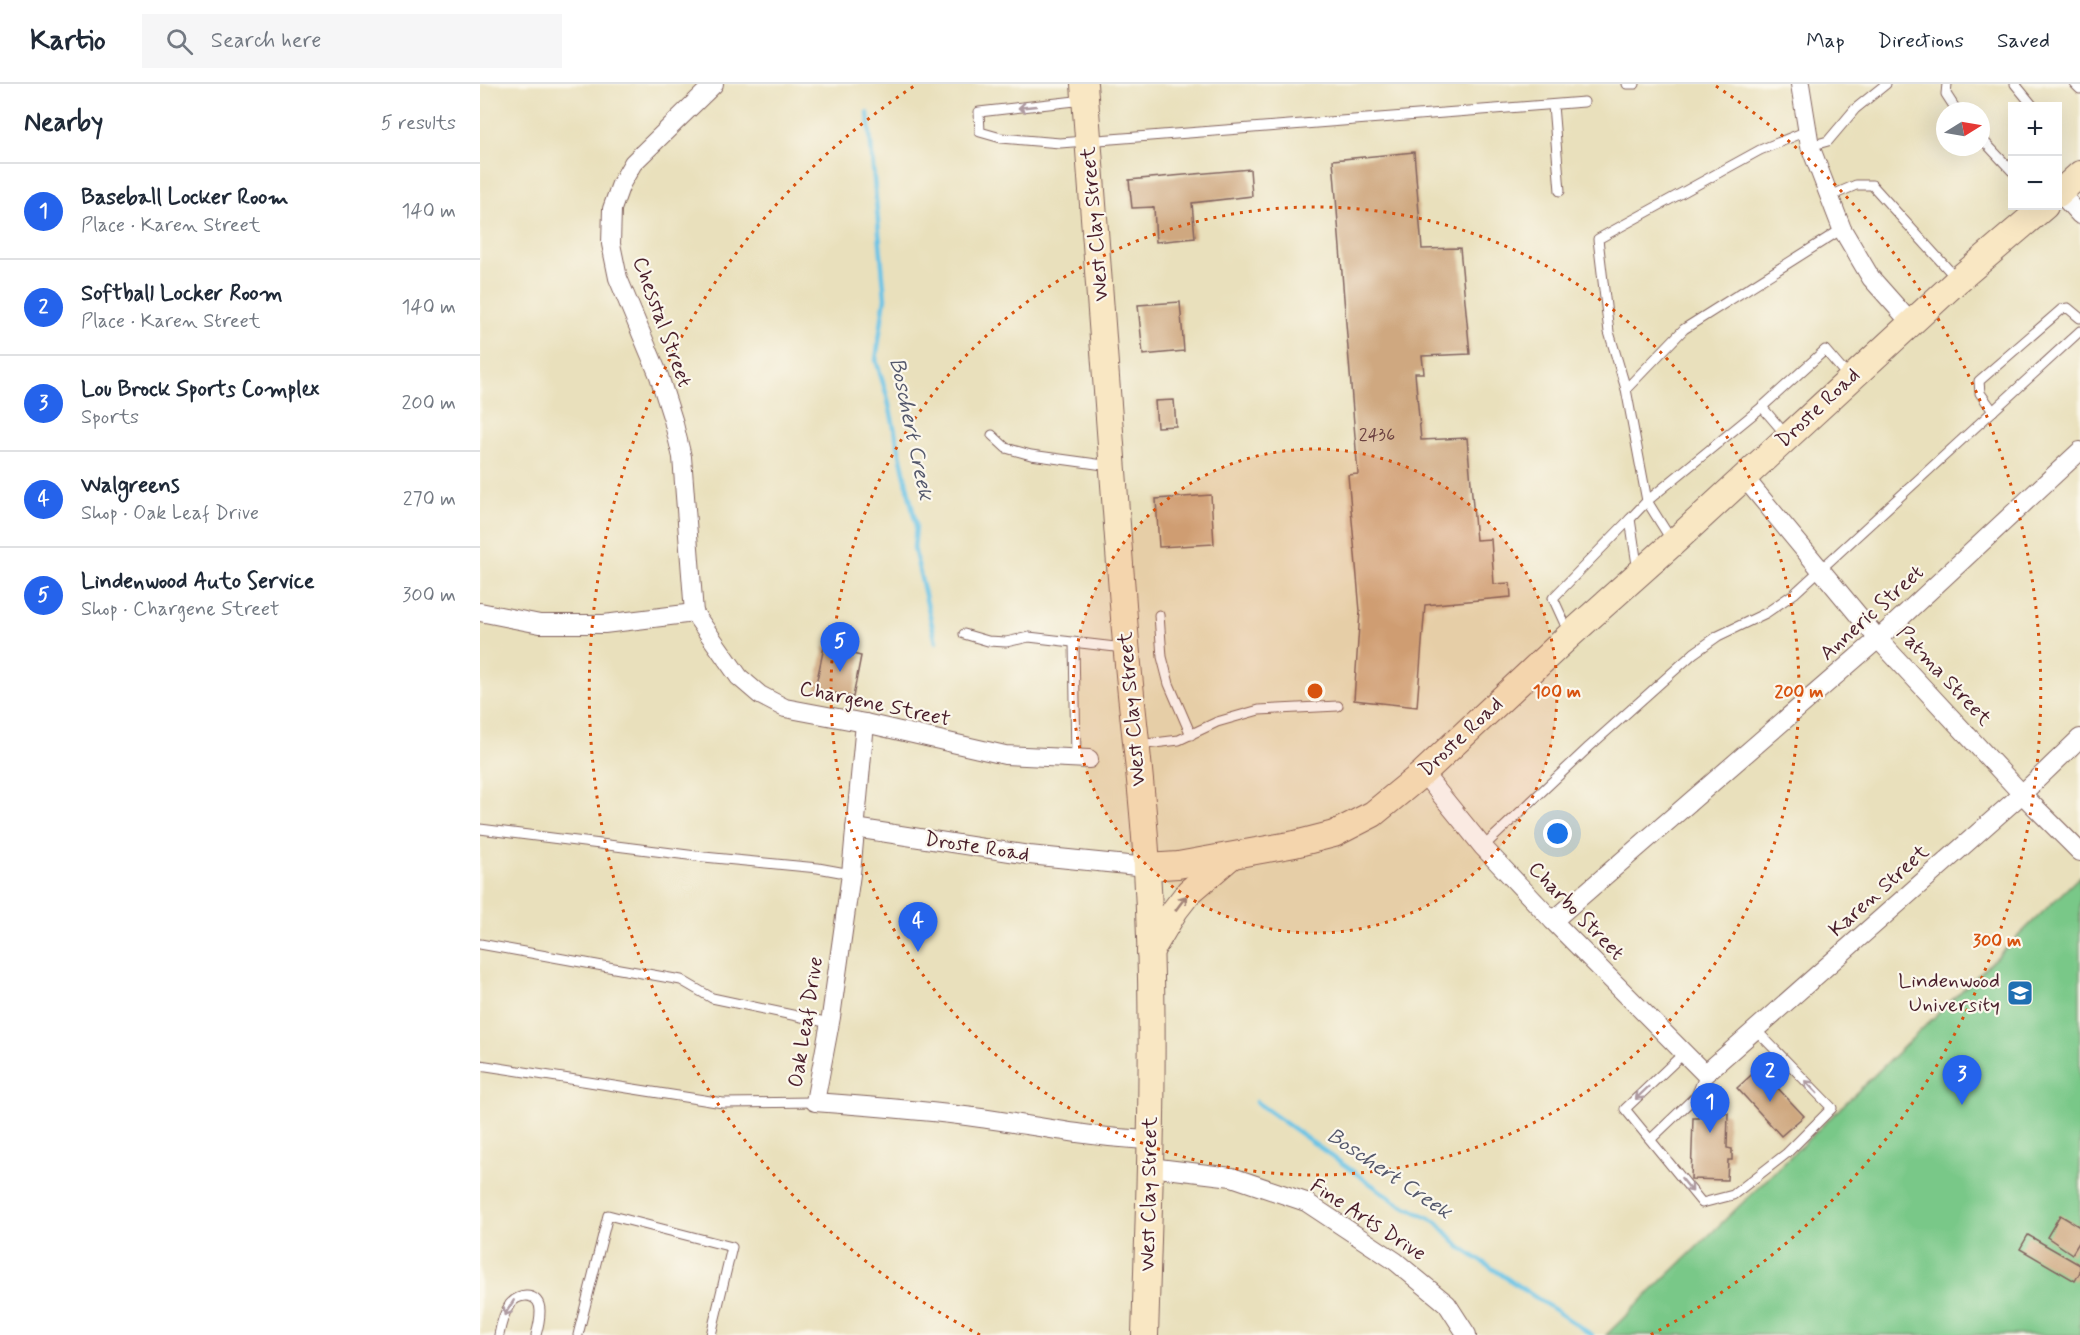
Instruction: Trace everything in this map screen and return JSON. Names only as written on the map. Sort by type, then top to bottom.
[{"type":"main road","name":"West Clay Street","points":[[1085,92],[1126,648],[1147,867],[1150,952],[1150,1167],[1145,1335]]},
{"type":"main road","name":"Droste Road","points":[[2062,190],[2080,174]]},
{"type":"main road","name":"Droste Road","points":[[1147,867],[1231,857],[1334,834],[1373,814],[1423,773],[1743,476],[1958,280],[2039,210]]},
{"type":"main road","points":[[1150,952],[1175,910],[1189,892],[1231,857]]},
{"type":"street","name":"Chesstal Street","points":[[694,613],[682,457],[659,376],[618,278],[611,244],[612,209],[621,184],[633,163],[714,84]]},
{"type":"street","points":[[1800,84],[1809,139],[1828,197],[1842,229],[1871,278],[1911,323]]},
{"type":"street","points":[[2062,203],[2080,215]]},
{"type":"street","name":"Anneric Street","points":[[1553,921],[1878,639],[2080,451]]},
{"type":"street","name":"Patma Street","points":[[1743,476],[1878,639],[2022,794],[2080,852]]},
{"type":"street","points":[[480,612],[540,624],[604,624],[694,613]]},
{"type":"street","name":"Chargene Street","points":[[694,613],[739,677],[760,695],[785,708],[865,723],[1005,755],[1082,758]]},
{"type":"street","name":"Oak Leaf Drive","points":[[865,723],[851,874],[830,1023],[815,1102],[903,1109],[1124,1139],[1150,1140]]},
{"type":"street","name":"Karen Street","points":[[1706,1074],[2022,794],[2080,738]]},
{"type":"street","name":"Charbo Street","points":[[1423,773],[1484,847],[1553,921],[1706,1074]]},
{"type":"street","name":"Droste Road","points":[[855,828],[1029,855],[1147,867]]},
{"type":"street","name":"Fine Arts Drive","points":[[1150,1167],[1232,1178],[1306,1202],[1395,1261],[1448,1304],[1467,1335]]},
{"type":"lane","points":[[1626,84],[1635,84]]},
{"type":"lane","points":[[1673,543],[1647,501],[1626,389],[1609,332],[1598,239],[1760,150],[1809,139],[1828,141],[1855,110],[1887,84]]},
{"type":"lane","points":[[1947,84],[1946,94],[1951,102]]},
{"type":"lane","points":[[2015,84],[2030,102]]},
{"type":"lane","points":[[2075,84],[2080,89]]},
{"type":"lane","points":[[1085,92],[979,112],[980,132],[1001,138],[1054,144],[1584,102]]},
{"type":"lane","points":[[1552,105],[1560,191]]},
{"type":"lane","points":[[1990,147],[2008,166]]},
{"type":"lane","points":[[1828,197],[1856,185],[1872,185],[1958,280]]},
{"type":"lane","points":[[1626,389],[1684,329],[1842,229]]},
{"type":"lane","points":[[1993,411],[1980,393],[1979,381],[2062,309],[2068,308],[2080,318]]},
{"type":"lane","points":[[1484,847],[1581,754],[1694,653],[1718,636],[1776,607],[1795,593],[2080,331]]},
{"type":"lane","points":[[1570,635],[1553,598],[1647,501],[1762,407],[1825,350],[1850,379]]},
{"type":"lane","points":[[1762,407],[1788,436]]},
{"type":"lane","points":[[992,435],[1006,448],[1031,456],[1113,466]]},
{"type":"lane","points":[[1630,519],[1638,574]]},
{"type":"lane","points":[[1159,615],[1162,657],[1169,684],[1191,735]]},
{"type":"lane","points":[[964,634],[988,641],[1006,642],[1029,637],[1126,648]]},
{"type":"lane","points":[[1074,643],[1082,758]]},
{"type":"lane","points":[[1136,745],[1179,740],[1217,722],[1259,710],[1338,706]]},
{"type":"lane","points":[[480,829],[704,857],[818,868],[851,874]]},
{"type":"lane","points":[[480,944],[681,980],[712,998],[830,1023]]},
{"type":"lane","points":[[1684,1053],[1625,1109],[1702,1203],[1733,1195],[1787,1153],[1832,1108],[1756,1030]]},
{"type":"lane","points":[[480,1065],[723,1103],[815,1102]]},
{"type":"lane","points":[[1651,1139],[1696,1096],[1706,1074]]},
{"type":"lane","points":[[578,1335],[608,1215],[732,1247],[711,1335]]},
{"type":"lane","points":[[499,1335],[501,1322],[509,1306],[516,1298],[526,1295],[535,1298],[540,1311],[536,1335]]},
{"type":"green space","name":"Lindenwood University","points":[[2080,876],[2080,1335],[1606,1335]]},
{"type":"building","points":[[1414,152],[1422,249],[1460,248],[1470,354],[1422,356],[1424,373],[1415,373],[1421,440],[1467,438],[1476,540],[1491,539],[1494,584],[1510,583],[1511,597],[1425,605],[1417,707],[1354,700],[1360,611],[1348,475],[1358,474],[1333,160]]},
{"type":"building","points":[[1250,169],[1252,196],[1192,203],[1195,238],[1156,242],[1154,207],[1132,208],[1129,180]]},
{"type":"building","points":[[1180,302],[1184,351],[1143,355],[1138,305]]},
{"type":"building","points":[[1174,400],[1176,426],[1157,427],[1155,401]]},
{"type":"building","points":[[1211,495],[1214,544],[1159,547],[1156,499]]},
{"type":"building","points":[[824,647],[861,656],[853,697],[815,689]]},
{"type":"building","points":[[1759,1068],[1804,1116],[1781,1136],[1737,1088]]},
{"type":"building","points":[[1699,1112],[1728,1113],[1727,1148],[1732,1149],[1732,1160],[1728,1160],[1727,1180],[1691,1179],[1693,1118],[1699,1118]]},
{"type":"building","points":[[2060,1215],[2080,1227],[2080,1241],[2072,1254],[2047,1237]]},
{"type":"building","points":[[2028,1235],[2080,1265],[2080,1272],[2075,1281],[2020,1249]]},
{"type":"waterway","name":"Boschert Creek","points":[[868,113],[885,298],[876,360],[887,396],[916,525],[914,548],[936,642]]},
{"type":"waterway","name":"Boschert Creek","points":[[1256,1102],[1396,1202],[1437,1222],[1460,1247],[1592,1335]]},
{"type":"place","name":"Lindenwood Auto Service","points":[[840,672]]},
{"type":"place","name":"Walgreens","points":[[918,952]]},
{"type":"place","name":"Lindenwood University","points":[[2020,993]]},
{"type":"place","name":"Softball Locker Room","points":[[1770,1102]]},
{"type":"place","name":"Lou Brock Sports Complex","points":[[1962,1105]]},
{"type":"place","name":"Baseball Locker Room","points":[[1710,1133]]}]
